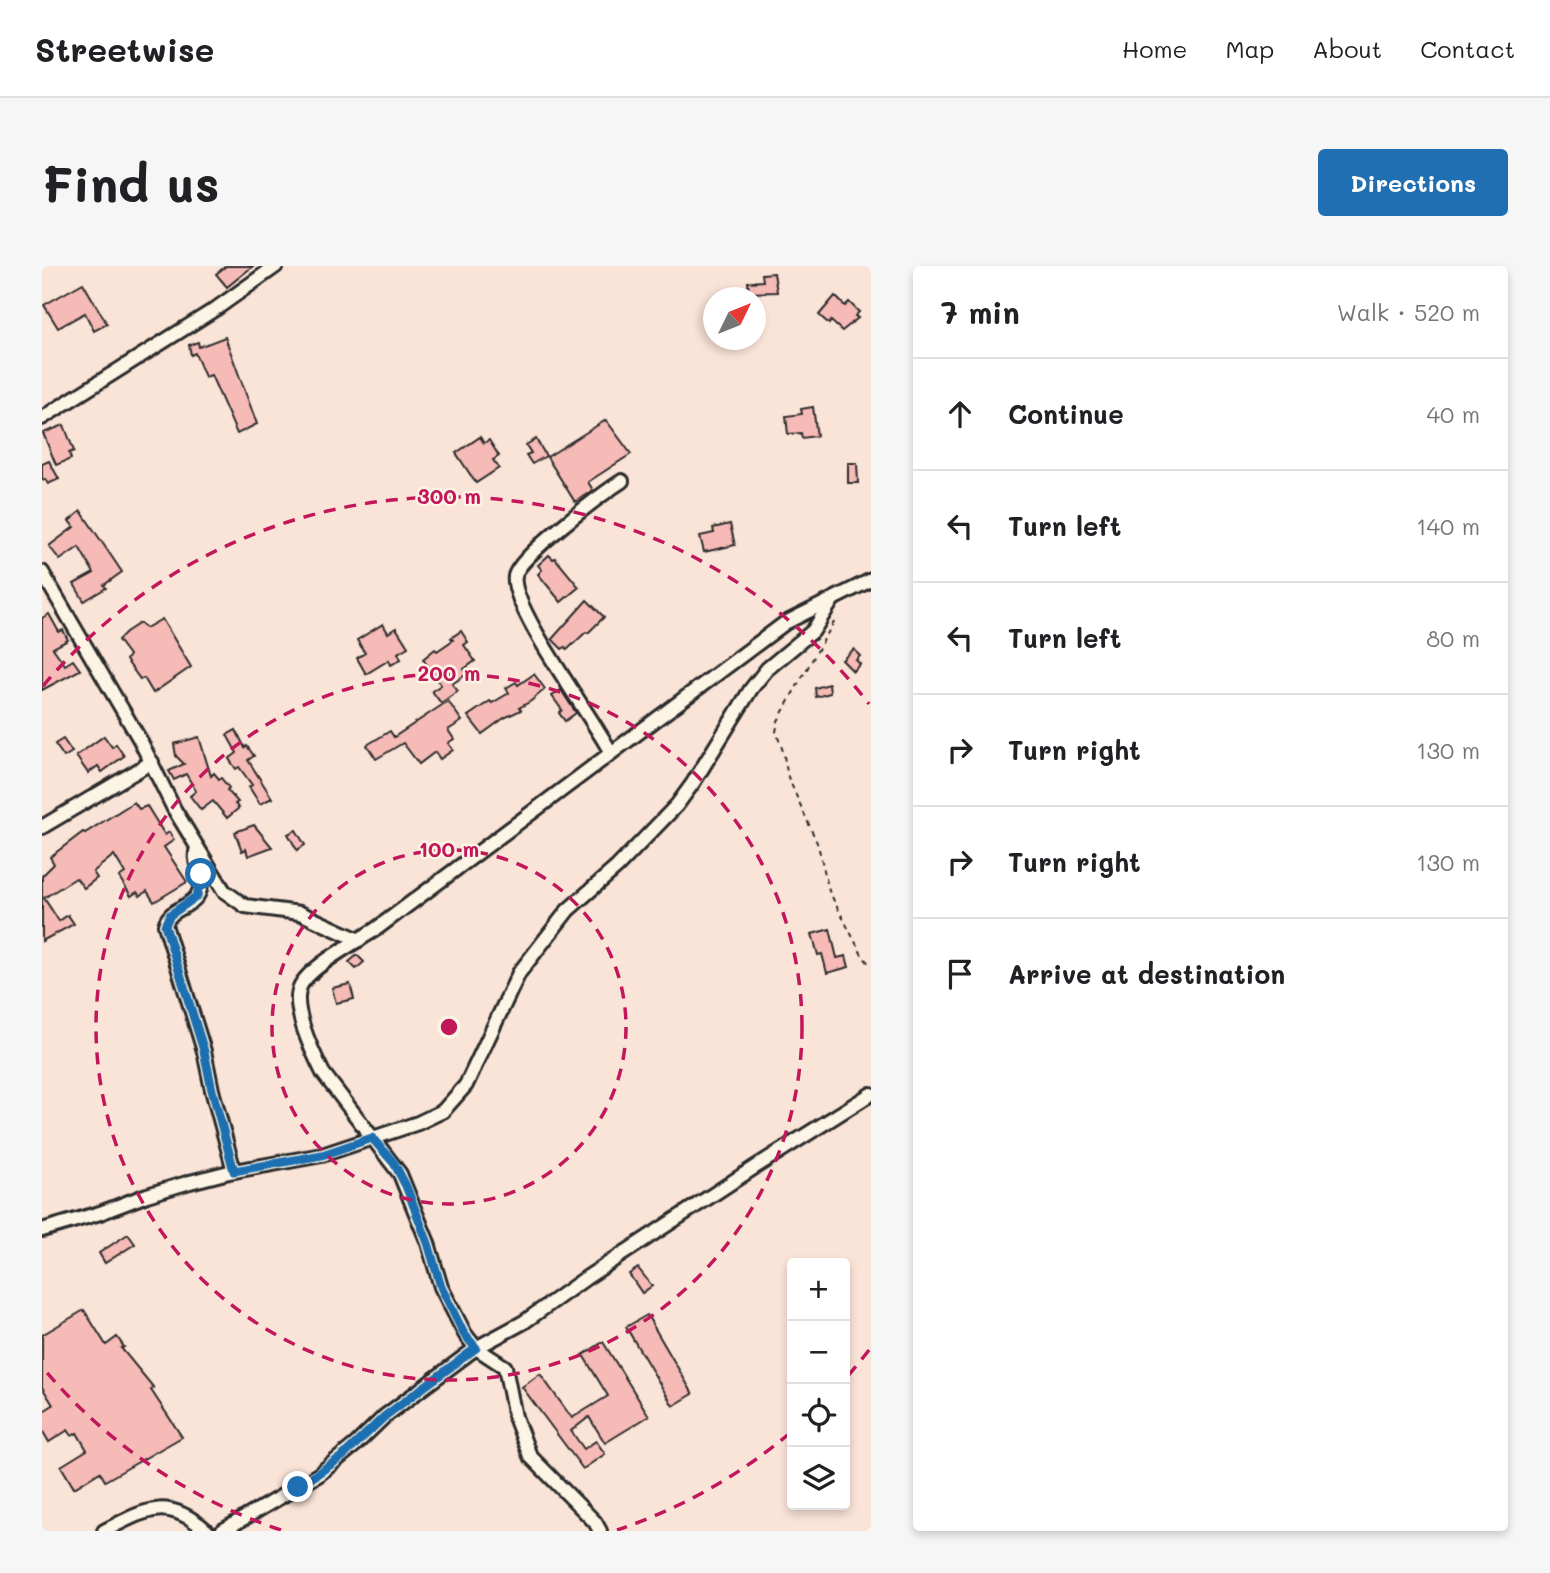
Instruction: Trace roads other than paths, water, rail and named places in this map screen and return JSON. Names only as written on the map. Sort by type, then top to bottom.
[{"type":"street","points":[[42,418],[217,308],[276,266]]},
{"type":"street","points":[[611,752],[535,629],[519,598],[514,579],[521,565],[575,515],[622,481]]},
{"type":"street","points":[[42,572],[152,762],[174,809],[224,891],[241,904],[300,913],[359,940]]},
{"type":"street","points":[[600,1531],[530,1456],[515,1417],[505,1367],[476,1348],[464,1334],[441,1287],[428,1243],[394,1163],[323,1073],[310,1044],[298,998],[299,988],[306,977],[785,623],[871,580]]},
{"type":"street","points":[[42,1230],[100,1213],[147,1195],[234,1171],[322,1155],[418,1123],[443,1111],[466,1085],[519,973],[569,910],[627,857],[687,793],[751,689],[767,669],[813,631],[833,598]]},
{"type":"street","points":[[42,827],[152,762]]},
{"type":"street","points":[[197,848],[195,858],[201,878],[198,894],[170,915],[165,925],[204,1051],[234,1171]]},
{"type":"street","points":[[222,1531],[318,1475],[385,1416],[476,1348],[524,1322],[586,1278],[871,1094]]},
{"type":"street","points":[[104,1531],[159,1508],[169,1508],[186,1515],[208,1531]]}]
